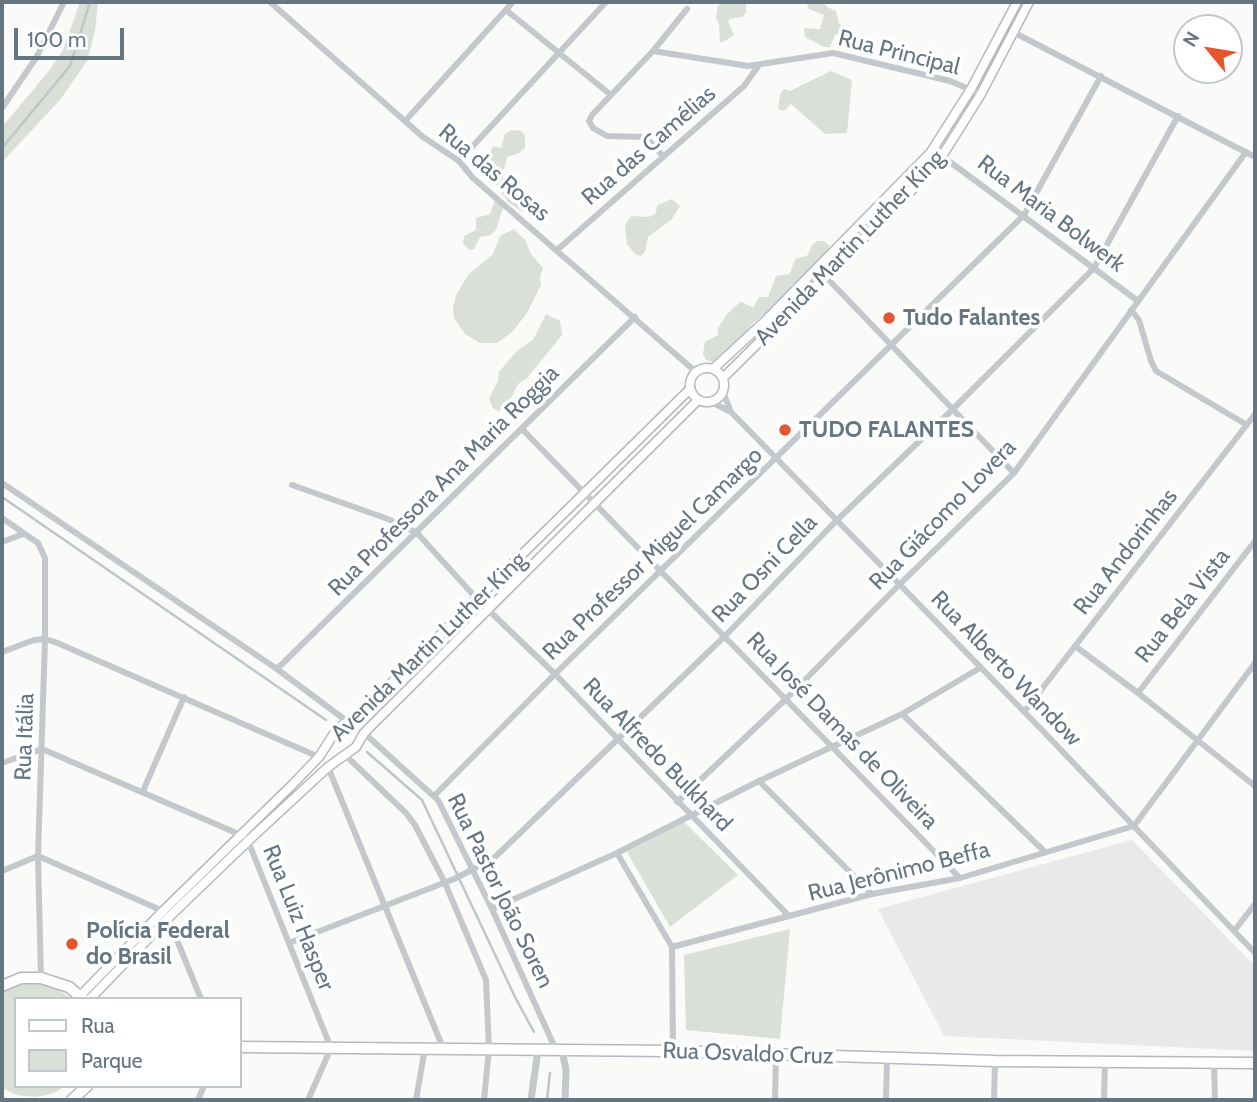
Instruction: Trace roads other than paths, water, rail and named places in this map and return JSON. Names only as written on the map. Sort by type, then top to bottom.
[{"type":"highway","points":[[2,986],[22,978],[41,978],[56,981],[83,997]]},
{"type":"highway","name":"Rua Osvaldo Cruz","points":[[242,1046],[673,1051],[995,1061],[1255,1063]]},
{"type":"highway","points":[[72,1100],[85,1093]]},
{"type":"main road","name":"Avenida Martin Luther King","points":[[713,369],[764,322],[931,152],[971,89],[1017,2]]},
{"type":"main road","name":"Avenida Martin Luther King","points":[[723,378],[911,191],[942,156],[981,94],[1029,2]]},
{"type":"main road","points":[[903,183],[911,191]]},
{"type":"main road","points":[[701,369],[713,369],[723,378],[723,392],[711,402],[698,400],[690,388],[690,382],[701,369]]},
{"type":"main road","name":"Avenida Martin Luther King","points":[[245,838],[319,757],[337,729],[359,715],[690,388]]},
{"type":"main road","name":"Avenida Martin Luther King","points":[[86,997],[166,914],[245,838],[328,767],[356,747],[364,733],[421,675],[698,400]]},
{"type":"main road","points":[[411,664],[421,675]]},
{"type":"main road","points":[[348,722],[364,733]]},
{"type":"main road","points":[[331,741],[335,749],[344,754]]},
{"type":"main road","points":[[291,786],[299,793]]},
{"type":"street","points":[[2,108],[36,58],[64,2]]},
{"type":"street","name":"Rua das Rosas","points":[[270,2],[429,142],[459,161],[473,178],[696,372]]},
{"type":"street","points":[[406,120],[513,2]]},
{"type":"street","points":[[459,161],[606,2]]},
{"type":"street","points":[[663,156],[646,137],[607,136],[593,128],[589,121],[687,9]]},
{"type":"street","points":[[506,10],[611,95]]},
{"type":"street","points":[[1013,32],[1255,157]]},
{"type":"street","name":"Rua Principal","points":[[653,51],[706,61],[759,65],[809,54],[833,52],[937,77],[981,94]]},
{"type":"street","name":"Rua das Camélias","points":[[558,250],[744,86],[759,65]]},
{"type":"street","name":"Rua Professor Miguel Camargo","points":[[435,795],[1024,215],[1101,76]]},
{"type":"street","name":"Rua Osni Cella","points":[[289,943],[445,883],[493,859],[726,635],[836,521],[1094,268],[1178,116]]},
{"type":"street","name":"Rua Giácomo Lovera","points":[[677,802],[788,698],[1014,473],[1246,152]]},
{"type":"street","name":"Rua Maria Bolwerk","points":[[942,156],[1138,301]]},
{"type":"street","points":[[825,276],[1014,473]]},
{"type":"street","points":[[1131,310],[1139,320],[1156,371],[1251,424]]},
{"type":"street","name":"Rua Professora Ana Maria Roggia","points":[[277,669],[635,317]]},
{"type":"street","name":"Rua Alberto Wandow","points":[[723,392],[731,412]]},
{"type":"street","name":"Rua Alberto Wandow","points":[[711,402],[731,412],[1255,953]]},
{"type":"street","name":"Rua Andorinhas","points":[[1024,712],[1251,424],[1255,414]]},
{"type":"street","name":"Rua José Damas de Oliveira","points":[[522,429],[788,698],[960,878]]},
{"type":"street","points":[[2,483],[277,669],[348,722]]},
{"type":"street","name":"Rua Alfredo Bulkhard","points":[[292,485],[388,519],[417,533],[478,600],[555,674],[789,916]]},
{"type":"street","name":"Rua Itália","points":[[2,518],[38,543],[45,558],[38,856],[41,978]]},
{"type":"street","points":[[2,542],[23,534]]},
{"type":"street","name":"Rua Bela Vista","points":[[1138,693],[1255,541]]},
{"type":"street","points":[[2,652],[34,640],[45,639],[319,757]]},
{"type":"street","points":[[1075,646],[1255,786]]},
{"type":"street","points":[[1134,826],[1196,739],[1254,667]]},
{"type":"street","points":[[492,909],[617,853],[902,713],[980,668]]},
{"type":"street","points":[[143,791],[184,697]]},
{"type":"street","points":[[902,713],[1045,852]]},
{"type":"street","name":"Rua Pastor João Soren","points":[[364,733],[435,795],[470,872],[492,909],[559,1050]]},
{"type":"street","points":[[2,764],[42,749]]},
{"type":"street","name":"Rua Luiz Hasper","points":[[42,749],[245,838],[331,1048]]},
{"type":"street","name":"Rua Pastor João Soren","points":[[344,754],[406,813],[415,825],[445,883],[486,980],[489,1049],[484,1100]]},
{"type":"street","points":[[328,767],[443,1048]]},
{"type":"street","points":[[759,781],[872,894]]},
{"type":"street","name":"Rua Jerônimo Beffa","points":[[672,947],[872,894],[960,878],[1134,826]]},
{"type":"street","points":[[617,853],[672,947],[673,1051]]},
{"type":"street","points":[[2,871],[38,856],[166,914],[200,997]]},
{"type":"street","points":[[1234,931],[1255,904]]},
{"type":"street","points":[[308,1100],[331,1048]]},
{"type":"street","points":[[416,1100],[425,1048]]},
{"type":"street","points":[[531,1100],[538,1049]]},
{"type":"street","points":[[559,1050],[566,1070],[565,1100]]},
{"type":"street","points":[[775,1100],[776,1054]]},
{"type":"street","points":[[886,1100],[887,1058]]},
{"type":"street","points":[[994,1100],[995,1061]]},
{"type":"street","points":[[1104,1100],[1105,1061]]},
{"type":"street","points":[[1214,1062],[1215,1100]]},
{"type":"waterway","points":[[2,148],[70,66],[90,2]]},
{"type":"waterway","points":[[2,497],[326,720]]},
{"type":"waterway","points":[[367,752],[422,800],[534,1032]]},
{"type":"waterway","points":[[547,1100],[550,1073]]},
{"type":"place","name":"Tudo Falantes","points":[[889,318]]},
{"type":"place","name":"TUDO FALANTES","points":[[785,430]]},
{"type":"place","name":"Polícia Federal do Brasil","points":[[72,944]]}]
